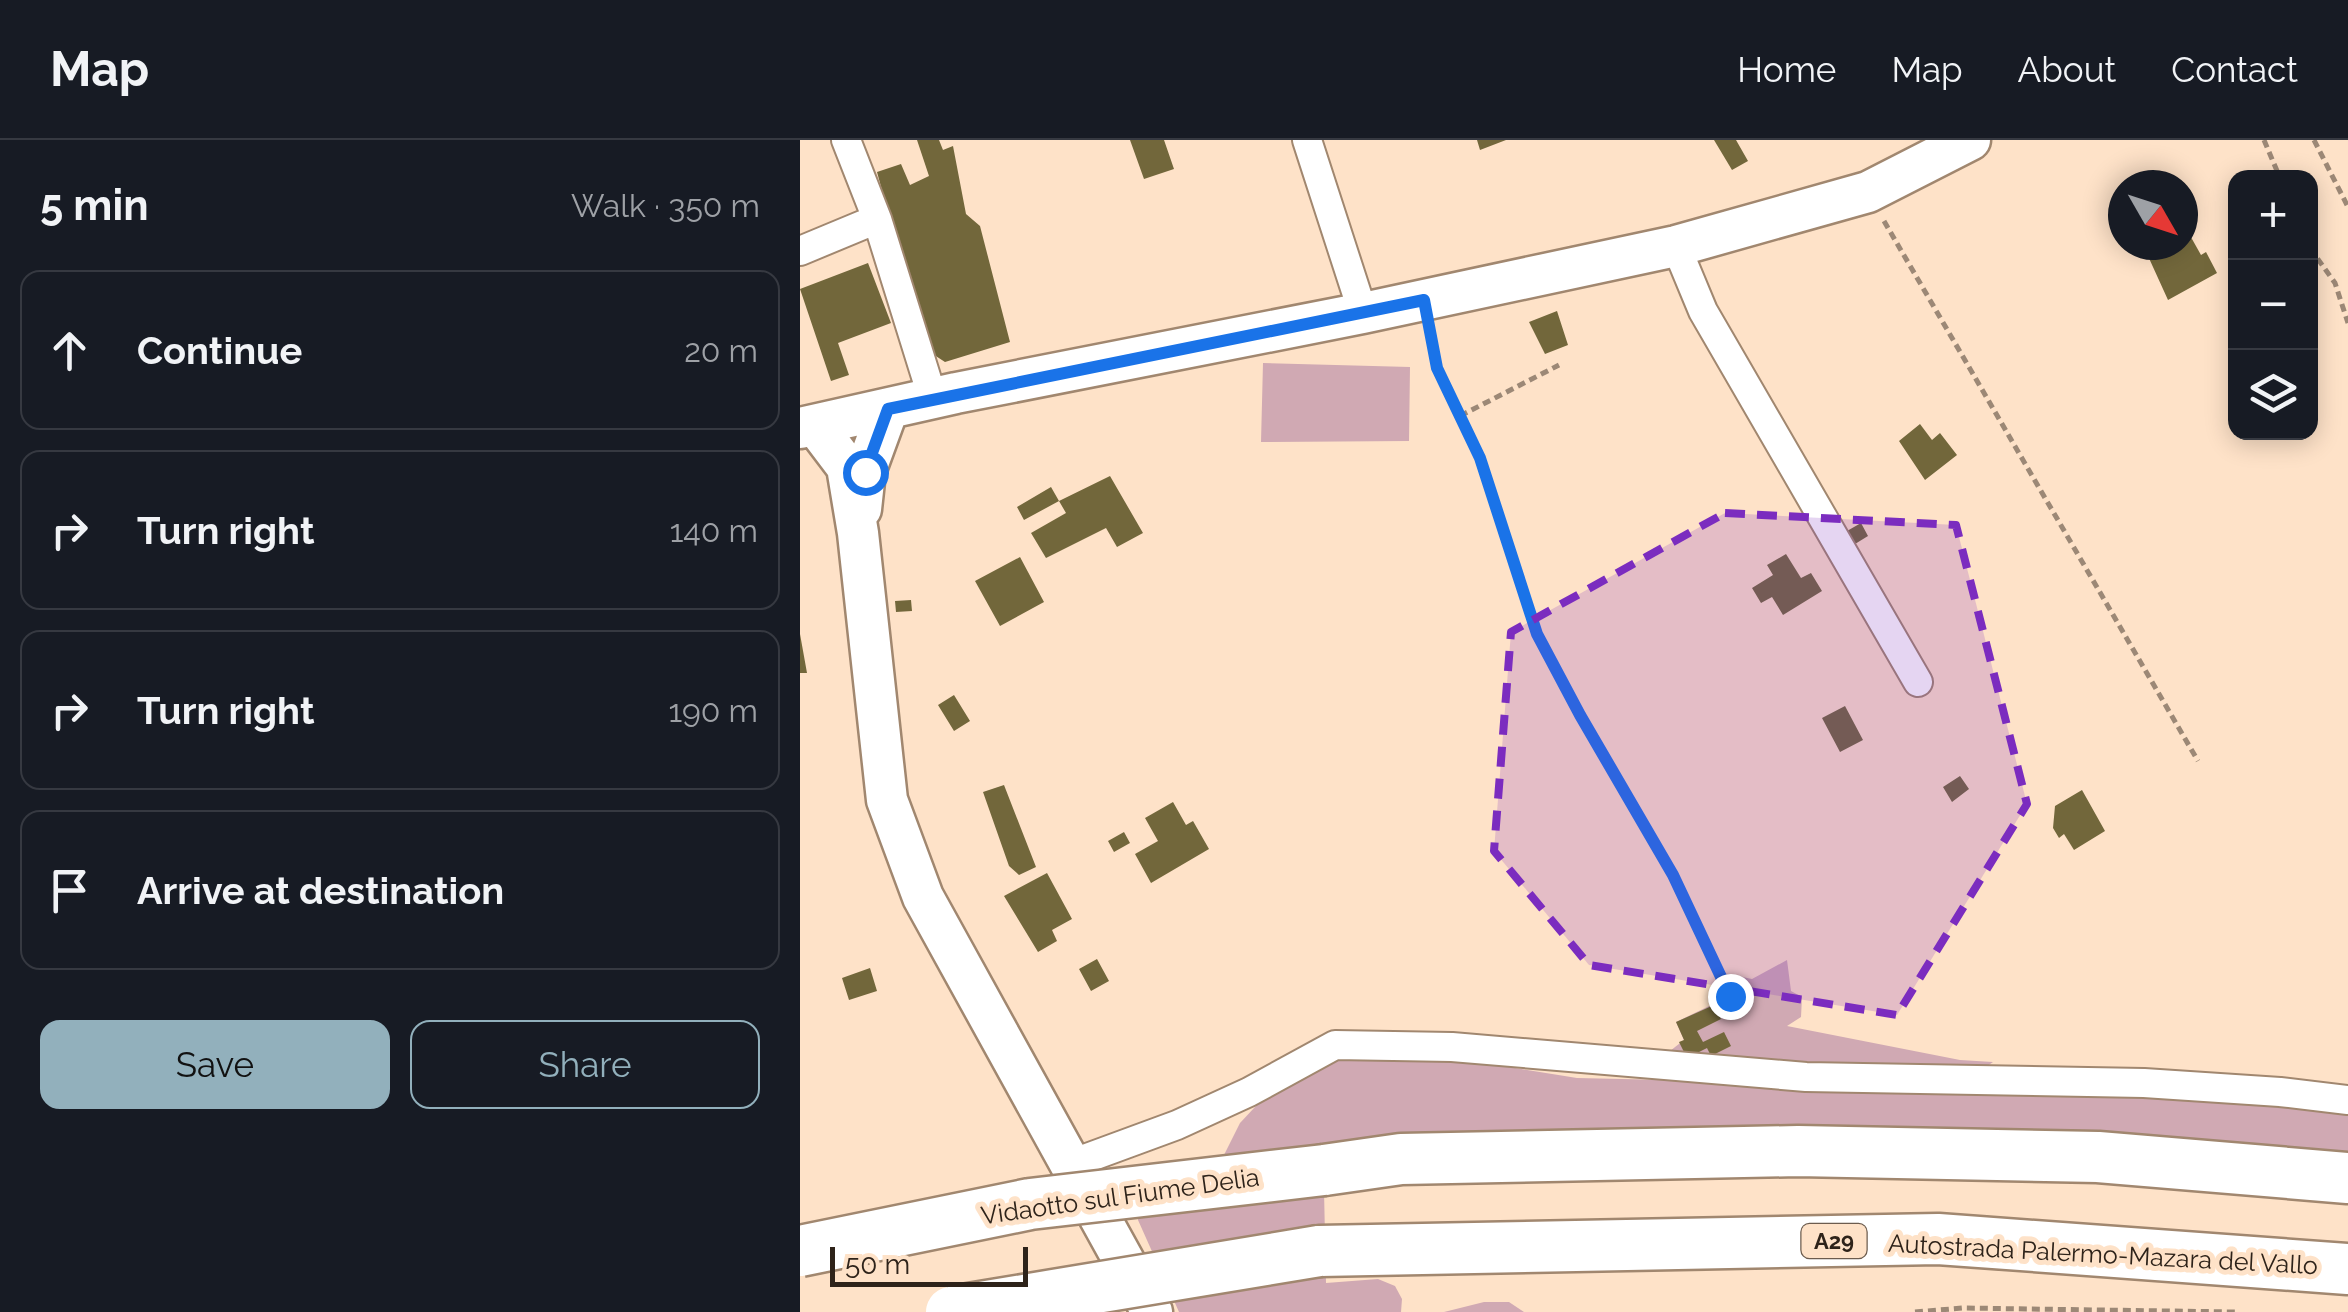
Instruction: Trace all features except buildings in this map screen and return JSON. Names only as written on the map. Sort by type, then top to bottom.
[{"type":"highway","name":"Vidaotto sul Fiume Delia","points":[[800,1250],[1030,1204],[1401,1159],[1798,1150],[2098,1157],[2348,1178]]},
{"type":"highway","name":"Autostrada Palermo-Mazara del Vallo","points":[[951,1312],[1319,1252],[1938,1239],[2348,1270]]},
{"type":"main road","points":[[808,427],[1676,246],[1868,192],[1970,140]]},
{"type":"main road","points":[[858,533],[865,472],[888,409]]},
{"type":"main road","points":[[808,427],[846,467],[858,533],[887,800],[923,897],[1152,1312]]},
{"type":"street","points":[[846,140],[877,219],[934,399]]},
{"type":"street","points":[[1306,140],[1363,312]]},
{"type":"street","points":[[800,252],[877,219]]},
{"type":"street","points":[[1676,246],[1703,311],[1918,682]]},
{"type":"street","points":[[1071,1164],[1177,1125],[1249,1092],[1335,1045],[1452,1047],[1806,1077],[2144,1083],[2348,1100]]},
{"type":"path","points":[[2264,140],[2277,170]]},
{"type":"path","points":[[2314,140],[2348,207]]},
{"type":"path","points":[[1868,192],[2198,761]]},
{"type":"path","points":[[2318,259],[2335,283],[2348,323]]},
{"type":"path","points":[[1424,300],[1437,368],[1480,458],[1537,634],[1673,875],[1730,996]]},
{"type":"path","points":[[1460,416],[1559,365]]},
{"type":"path","points":[[1915,1312],[2236,1312]]},
{"type":"highlighted area","points":[[1725,513],[1956,525],[2027,804],[1897,1015],[1589,965],[1494,851],[1511,632]]},
{"type":"shaded area","points":[[1263,363],[1410,367],[1409,441],[1261,442]]},
{"type":"shaded area","points":[[1787,960],[1791,991],[1802,997],[1801,1017],[1787,1026],[1960,1060],[1993,1062],[1980,1071],[1679,1059],[1670,1051],[1684,1040],[1676,1022],[1730,996],[1719,972],[1752,979]]},
{"type":"shaded area","points":[[1349,1054],[1484,1063],[1577,1078],[2148,1091],[2348,1110],[2348,1155],[2248,1144],[2012,1131],[1324,1190],[1326,1283],[1378,1279],[1395,1286],[1402,1299],[1401,1312],[1179,1312],[1138,1220],[1139,1204],[1224,1155],[1240,1123],[1270,1091]]},
{"type":"shaded area","points":[[1484,1302],[1509,1302],[1524,1312],[1444,1312]]},
{"type":"route","points":[[865,472],[888,409],[1424,300],[1437,368],[1480,458],[1537,634],[1673,875],[1730,996]]}]
